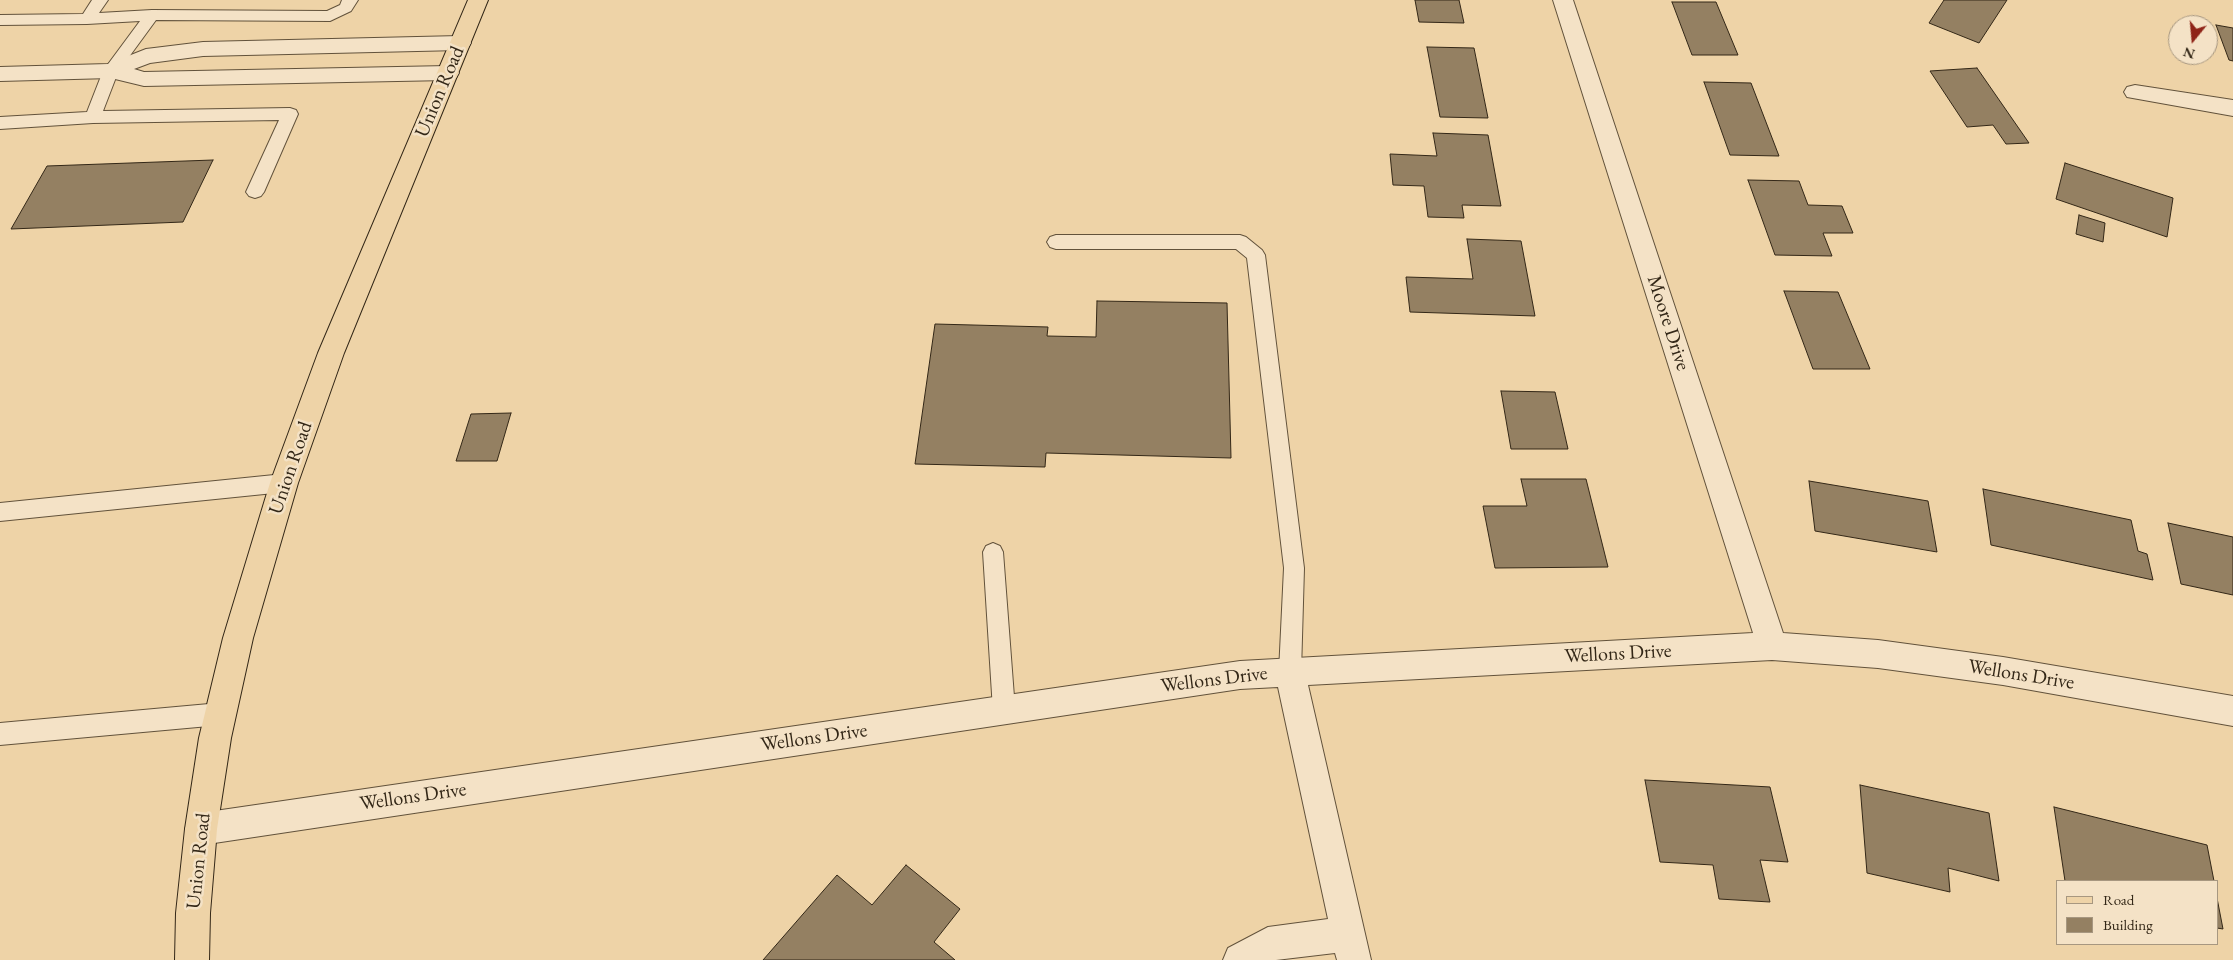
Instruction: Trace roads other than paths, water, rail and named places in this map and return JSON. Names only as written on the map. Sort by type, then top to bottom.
[{"type":"main road","name":"Union Road","points":[[192,960],[193,912],[201,828],[220,714],[238,638],[284,483],[331,353],[478,0]]},
{"type":"street","name":"Moore Drive","points":[[1563,0],[1772,646]]},
{"type":"street","points":[[111,70],[146,56],[203,49],[460,43]]},
{"type":"street","points":[[0,74],[111,70],[144,79],[448,73]]},
{"type":"street","points":[[2135,92],[2233,108]]},
{"type":"street","name":"Wellons Drive","points":[[201,828],[1240,675],[1290,672],[1772,646],[1878,654],[2003,671],[2233,710]]},
{"type":"street","points":[[1240,960],[1268,944],[1351,947],[1290,672]]},
{"type":"lane","points":[[87,19],[100,0]]},
{"type":"lane","points":[[0,20],[87,19],[152,15],[232,17],[330,16],[346,8],[350,0]]},
{"type":"lane","points":[[92,117],[111,70],[152,15]]},
{"type":"lane","points":[[0,123],[92,117],[290,114],[254,192]]},
{"type":"lane","points":[[1056,242],[1240,242],[1256,255],[1294,568],[1290,672]]},
{"type":"lane","points":[[0,512],[284,483]]},
{"type":"lane","points":[[993,552],[1004,710]]},
{"type":"lane","points":[[0,734],[220,714]]}]
